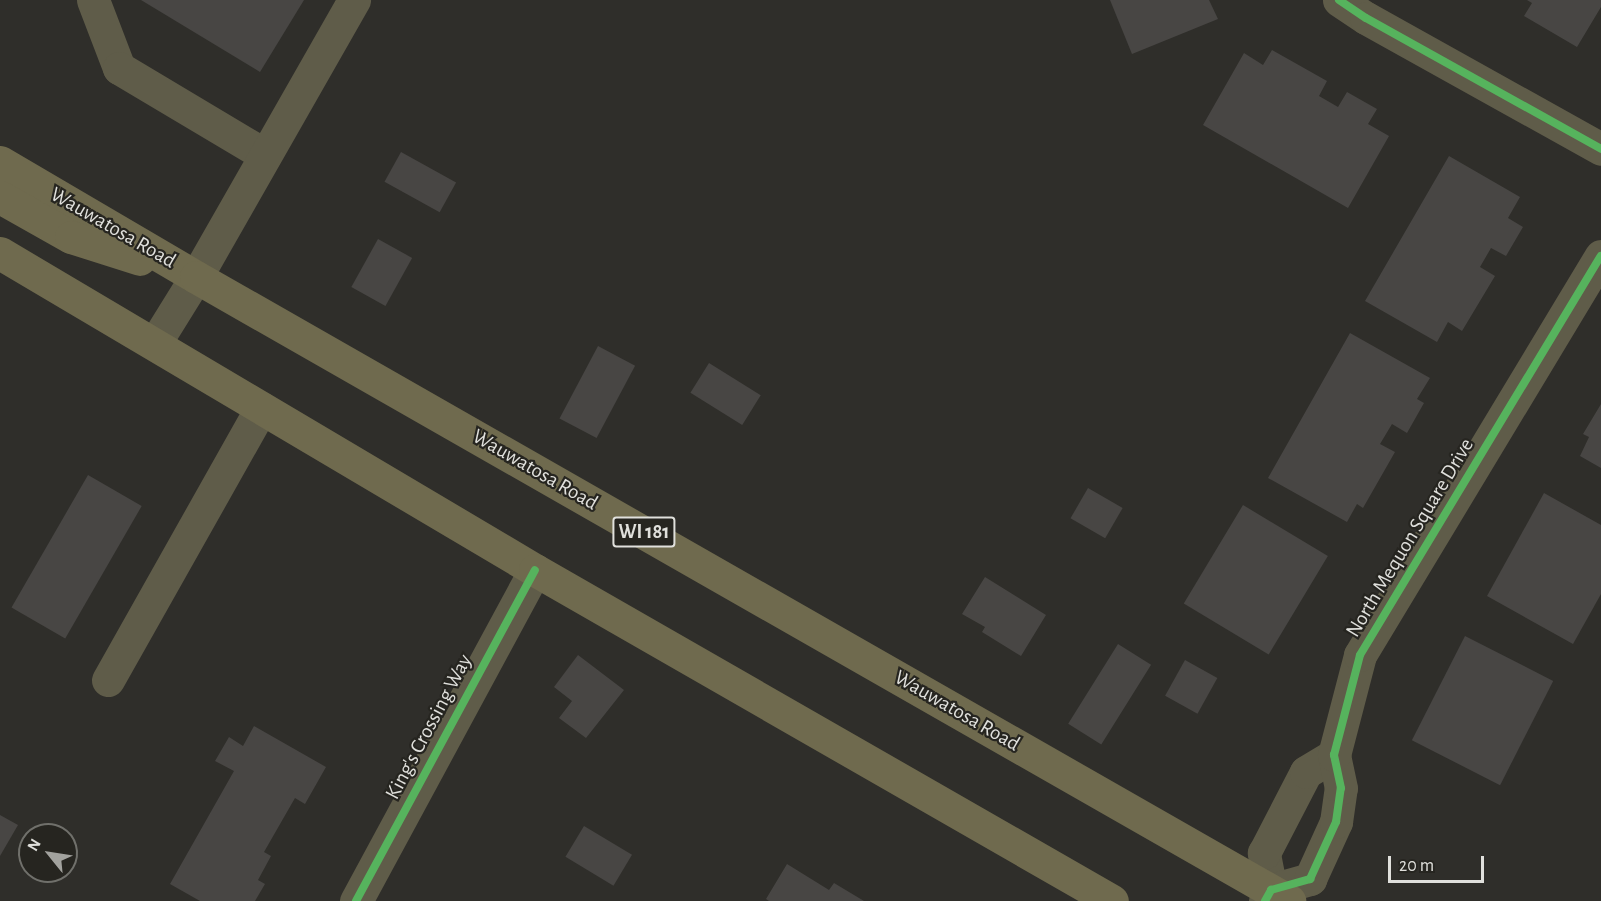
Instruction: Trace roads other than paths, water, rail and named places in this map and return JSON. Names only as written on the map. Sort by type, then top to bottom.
[{"type":"main road","name":"Wauwatosa Road","points":[[0,162],[1275,898]]},
{"type":"main road","points":[[0,197],[72,237],[196,277]]},
{"type":"main road","points":[[0,253],[535,570],[1113,901]]},
{"type":"street","points":[[93,0],[119,68],[266,155]]},
{"type":"street","points":[[154,343],[196,277],[354,0]]},
{"type":"street","points":[[1339,0],[1366,18],[1601,149]]},
{"type":"street","name":"North Mequon Square Drive","points":[[1275,898],[1310,879],[1336,822],[1341,788],[1334,755],[1360,655],[1601,256]]},
{"type":"street","points":[[108,680],[261,408]]},
{"type":"street","name":"King's Crossing Way","points":[[356,901],[535,570]]},
{"type":"street","points":[[1275,898],[1264,853],[1306,772],[1334,755]]}]
